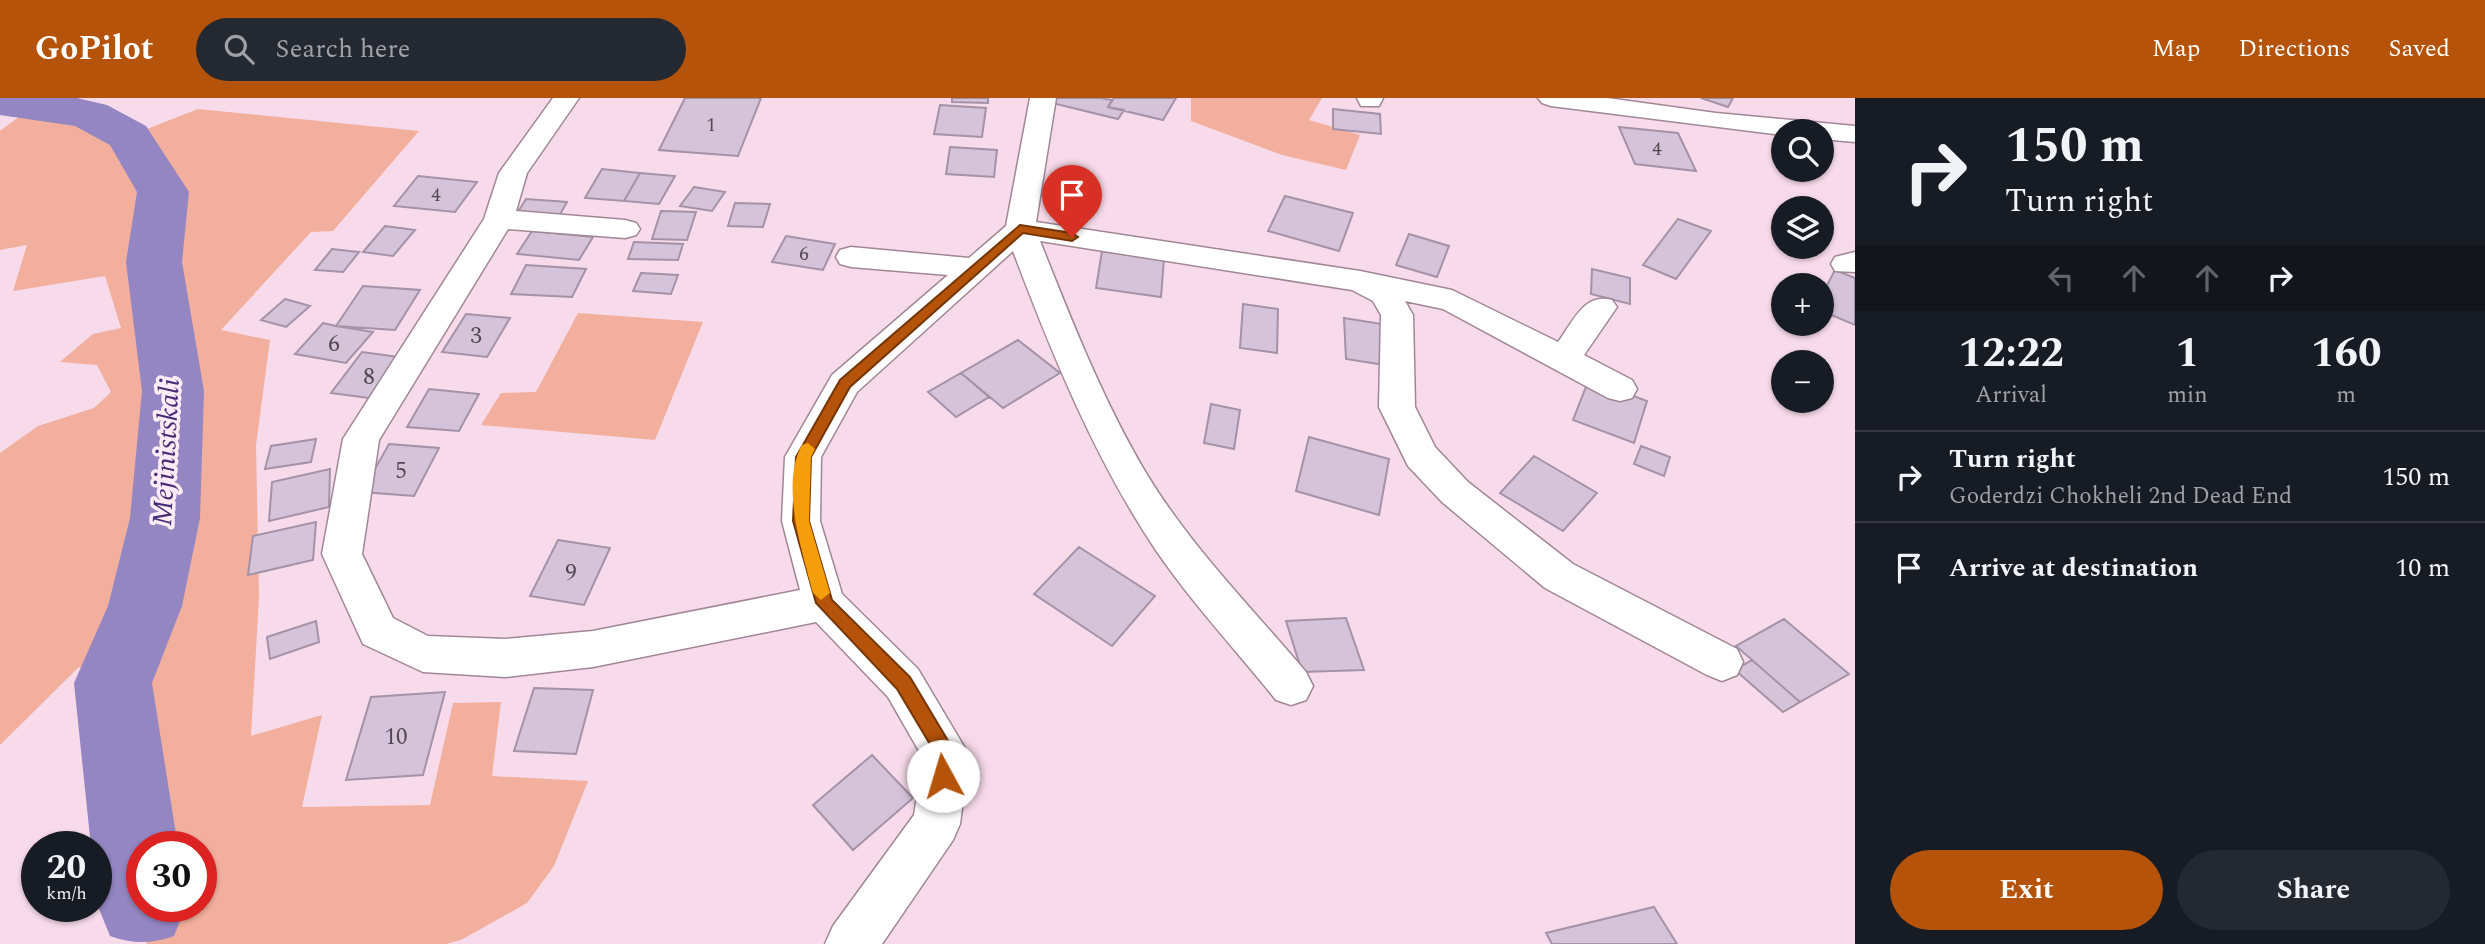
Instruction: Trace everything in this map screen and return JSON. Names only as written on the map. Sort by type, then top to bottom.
[{"type":"street","points":[[566,98],[513,173],[499,219],[361,439],[342,554],[378,631],[423,654],[505,658],[593,649],[824,603]]},
{"type":"street","points":[[1042,98],[1020,229],[1063,340],[1131,480],[1171,541],[1291,686]]},
{"type":"street","points":[[1551,98],[1716,121],[1855,132]]},
{"type":"street","points":[[1748,100],[1855,132]]},
{"type":"street","points":[[499,219],[625,229]]},
{"type":"street","points":[[850,944],[936,824],[946,755],[904,683],[824,603],[801,521],[803,457],[845,384],[1020,229]]},
{"type":"street","points":[[1020,229],[1360,281],[1452,300],[1620,390]]},
{"type":"street","points":[[851,257],[976,268]]},
{"type":"street","points":[[1360,281],[1385,294],[1397,315],[1397,407],[1421,456],[1455,492],[1559,576],[1722,662]]},
{"type":"street","points":[[1563,359],[1601,307]]},
{"type":"shaded area","points":[[1191,98],[1322,98],[1309,120],[1360,135],[1346,170],[1282,155],[1191,121]]},
{"type":"shaded area","points":[[36,104],[90,115],[129,136],[198,109],[419,131],[333,231],[311,232],[221,330],[270,340],[256,445],[259,597],[251,736],[322,715],[302,807],[430,805],[453,703],[501,702],[492,776],[588,781],[554,866],[527,903],[461,940],[446,944],[147,944],[144,922],[217,922],[217,831],[132,831],[112,683],[79,667],[0,745],[0,453],[38,426],[94,408],[111,392],[97,365],[60,362],[93,334],[121,328],[105,276],[13,291],[27,245],[0,250],[0,131]]},
{"type":"shaded area","points":[[578,313],[703,322],[655,440],[481,425],[501,393],[536,392]]},
{"type":"building","points":[[685,98],[761,98],[738,156],[659,150]]},
{"type":"building","points":[[952,98],[988,98],[988,103],[952,102]]},
{"type":"building","points":[[1056,98],[1101,98],[1112,100],[1108,107],[1124,110],[1118,119],[1052,103]]},
{"type":"building","points":[[1114,98],[1176,98],[1163,120],[1108,107]]},
{"type":"building","points":[[1701,98],[1733,98],[1728,107]]},
{"type":"building","points":[[940,105],[986,108],[982,137],[934,134]]},
{"type":"building","points":[[1333,109],[1380,114],[1381,134],[1333,129]]},
{"type":"building","points":[[1619,127],[1678,133],[1696,171],[1635,164]]},
{"type":"building","points":[[950,147],[997,150],[994,177],[946,174]]},
{"type":"building","points":[[602,169],[640,173],[624,201],[585,198]]},
{"type":"building","points":[[640,173],[675,176],[659,204],[624,201]]},
{"type":"building","points":[[418,176],[477,182],[455,212],[394,206]]},
{"type":"building","points":[[694,187],[725,192],[712,211],[680,206]]},
{"type":"building","points":[[1285,196],[1353,213],[1339,251],[1268,231]]},
{"type":"building","points":[[526,199],[567,202],[558,218],[516,215]]},
{"type":"building","points":[[735,203],[770,204],[763,227],[728,226]]},
{"type":"building","points":[[661,211],[696,212],[687,240],[652,239]]},
{"type":"building","points":[[1678,219],[1711,231],[1676,279],[1643,265]]},
{"type":"building","points":[[385,226],[415,230],[393,256],[363,252]]},
{"type":"building","points":[[532,231],[593,237],[579,260],[517,254]]},
{"type":"building","points":[[1409,234],[1449,246],[1437,277],[1396,265]]},
{"type":"building","points":[[786,236],[835,244],[823,270],[772,262]]},
{"type":"building","points":[[634,242],[683,244],[678,260],[628,259]]},
{"type":"building","points":[[332,249],[359,252],[343,272],[315,270]]},
{"type":"building","points":[[1102,251],[1164,259],[1161,297],[1096,288]]},
{"type":"building","points":[[526,265],[586,269],[572,297],[511,294]]},
{"type":"building","points":[[1592,269],[1630,278],[1630,304],[1591,294]]},
{"type":"building","points":[[1835,270],[1855,278],[1855,325],[1834,316]]},
{"type":"building","points":[[641,273],[678,275],[671,294],[633,291]]},
{"type":"building","points":[[363,286],[420,290],[395,330],[336,326]]},
{"type":"building","points":[[285,299],[310,306],[286,327],[261,320]]},
{"type":"building","points":[[1243,304],[1278,309],[1277,353],[1240,348]]},
{"type":"building","points":[[466,314],[510,318],[487,357],[442,352]]},
{"type":"building","points":[[1344,318],[1388,325],[1391,366],[1346,359]]},
{"type":"building","points":[[323,323],[373,332],[346,363],[295,354]]},
{"type":"building","points":[[1018,340],[1060,373],[1003,408],[961,373]]},
{"type":"building","points":[[362,352],[406,358],[376,399],[331,393]]},
{"type":"building","points":[[961,373],[989,397],[956,417],[928,392]]},
{"type":"building","points":[[1589,379],[1647,401],[1634,443],[1573,420]]},
{"type":"building","points":[[429,389],[479,394],[459,431],[407,427]]},
{"type":"building","points":[[1211,404],[1240,410],[1234,449],[1204,443]]},
{"type":"building","points":[[1309,437],[1389,459],[1379,515],[1296,491]]},
{"type":"building","points":[[316,439],[311,462],[265,469],[271,446]]},
{"type":"building","points":[[389,444],[439,448],[414,496],[362,492]]},
{"type":"building","points":[[1641,446],[1670,457],[1664,476],[1634,464]]},
{"type":"building","points":[[1534,456],[1597,493],[1563,531],[1500,493]]},
{"type":"building","points":[[330,469],[329,507],[269,521],[272,482]]},
{"type":"building","points":[[316,522],[313,560],[248,575],[253,536]]},
{"type":"building","points":[[558,540],[610,548],[584,605],[530,596]]},
{"type":"building","points":[[1079,547],[1155,596],[1112,646],[1034,594]]},
{"type":"building","points":[[1346,618],[1364,670],[1302,672],[1286,621]]},
{"type":"building","points":[[1784,619],[1849,674],[1800,702],[1736,646]]},
{"type":"building","points":[[316,621],[319,642],[270,659],[267,637]]},
{"type":"building","points":[[1752,660],[1800,702],[1783,712],[1735,670]]},
{"type":"building","points":[[534,688],[593,690],[576,754],[514,751]]},
{"type":"building","points":[[445,692],[423,775],[346,780],[371,697]]},
{"type":"building","points":[[872,755],[913,798],[853,850],[813,805]]},
{"type":"building","points":[[1654,907],[1677,944],[1552,944],[1546,933]]},
{"type":"waterway","name":"Mejinistskali","points":[[0,101],[36,104],[90,115],[129,136],[163,192],[154,262],[173,391],[165,518],[145,606],[113,683],[132,831]]},
{"type":"slow traffic","points":[[808,449],[803,457],[801,521],[821,593]]},
{"type":"route","points":[[943,776],[946,755],[904,683],[824,603],[801,521],[803,457],[845,384],[1020,229],[1072,237]]}]
